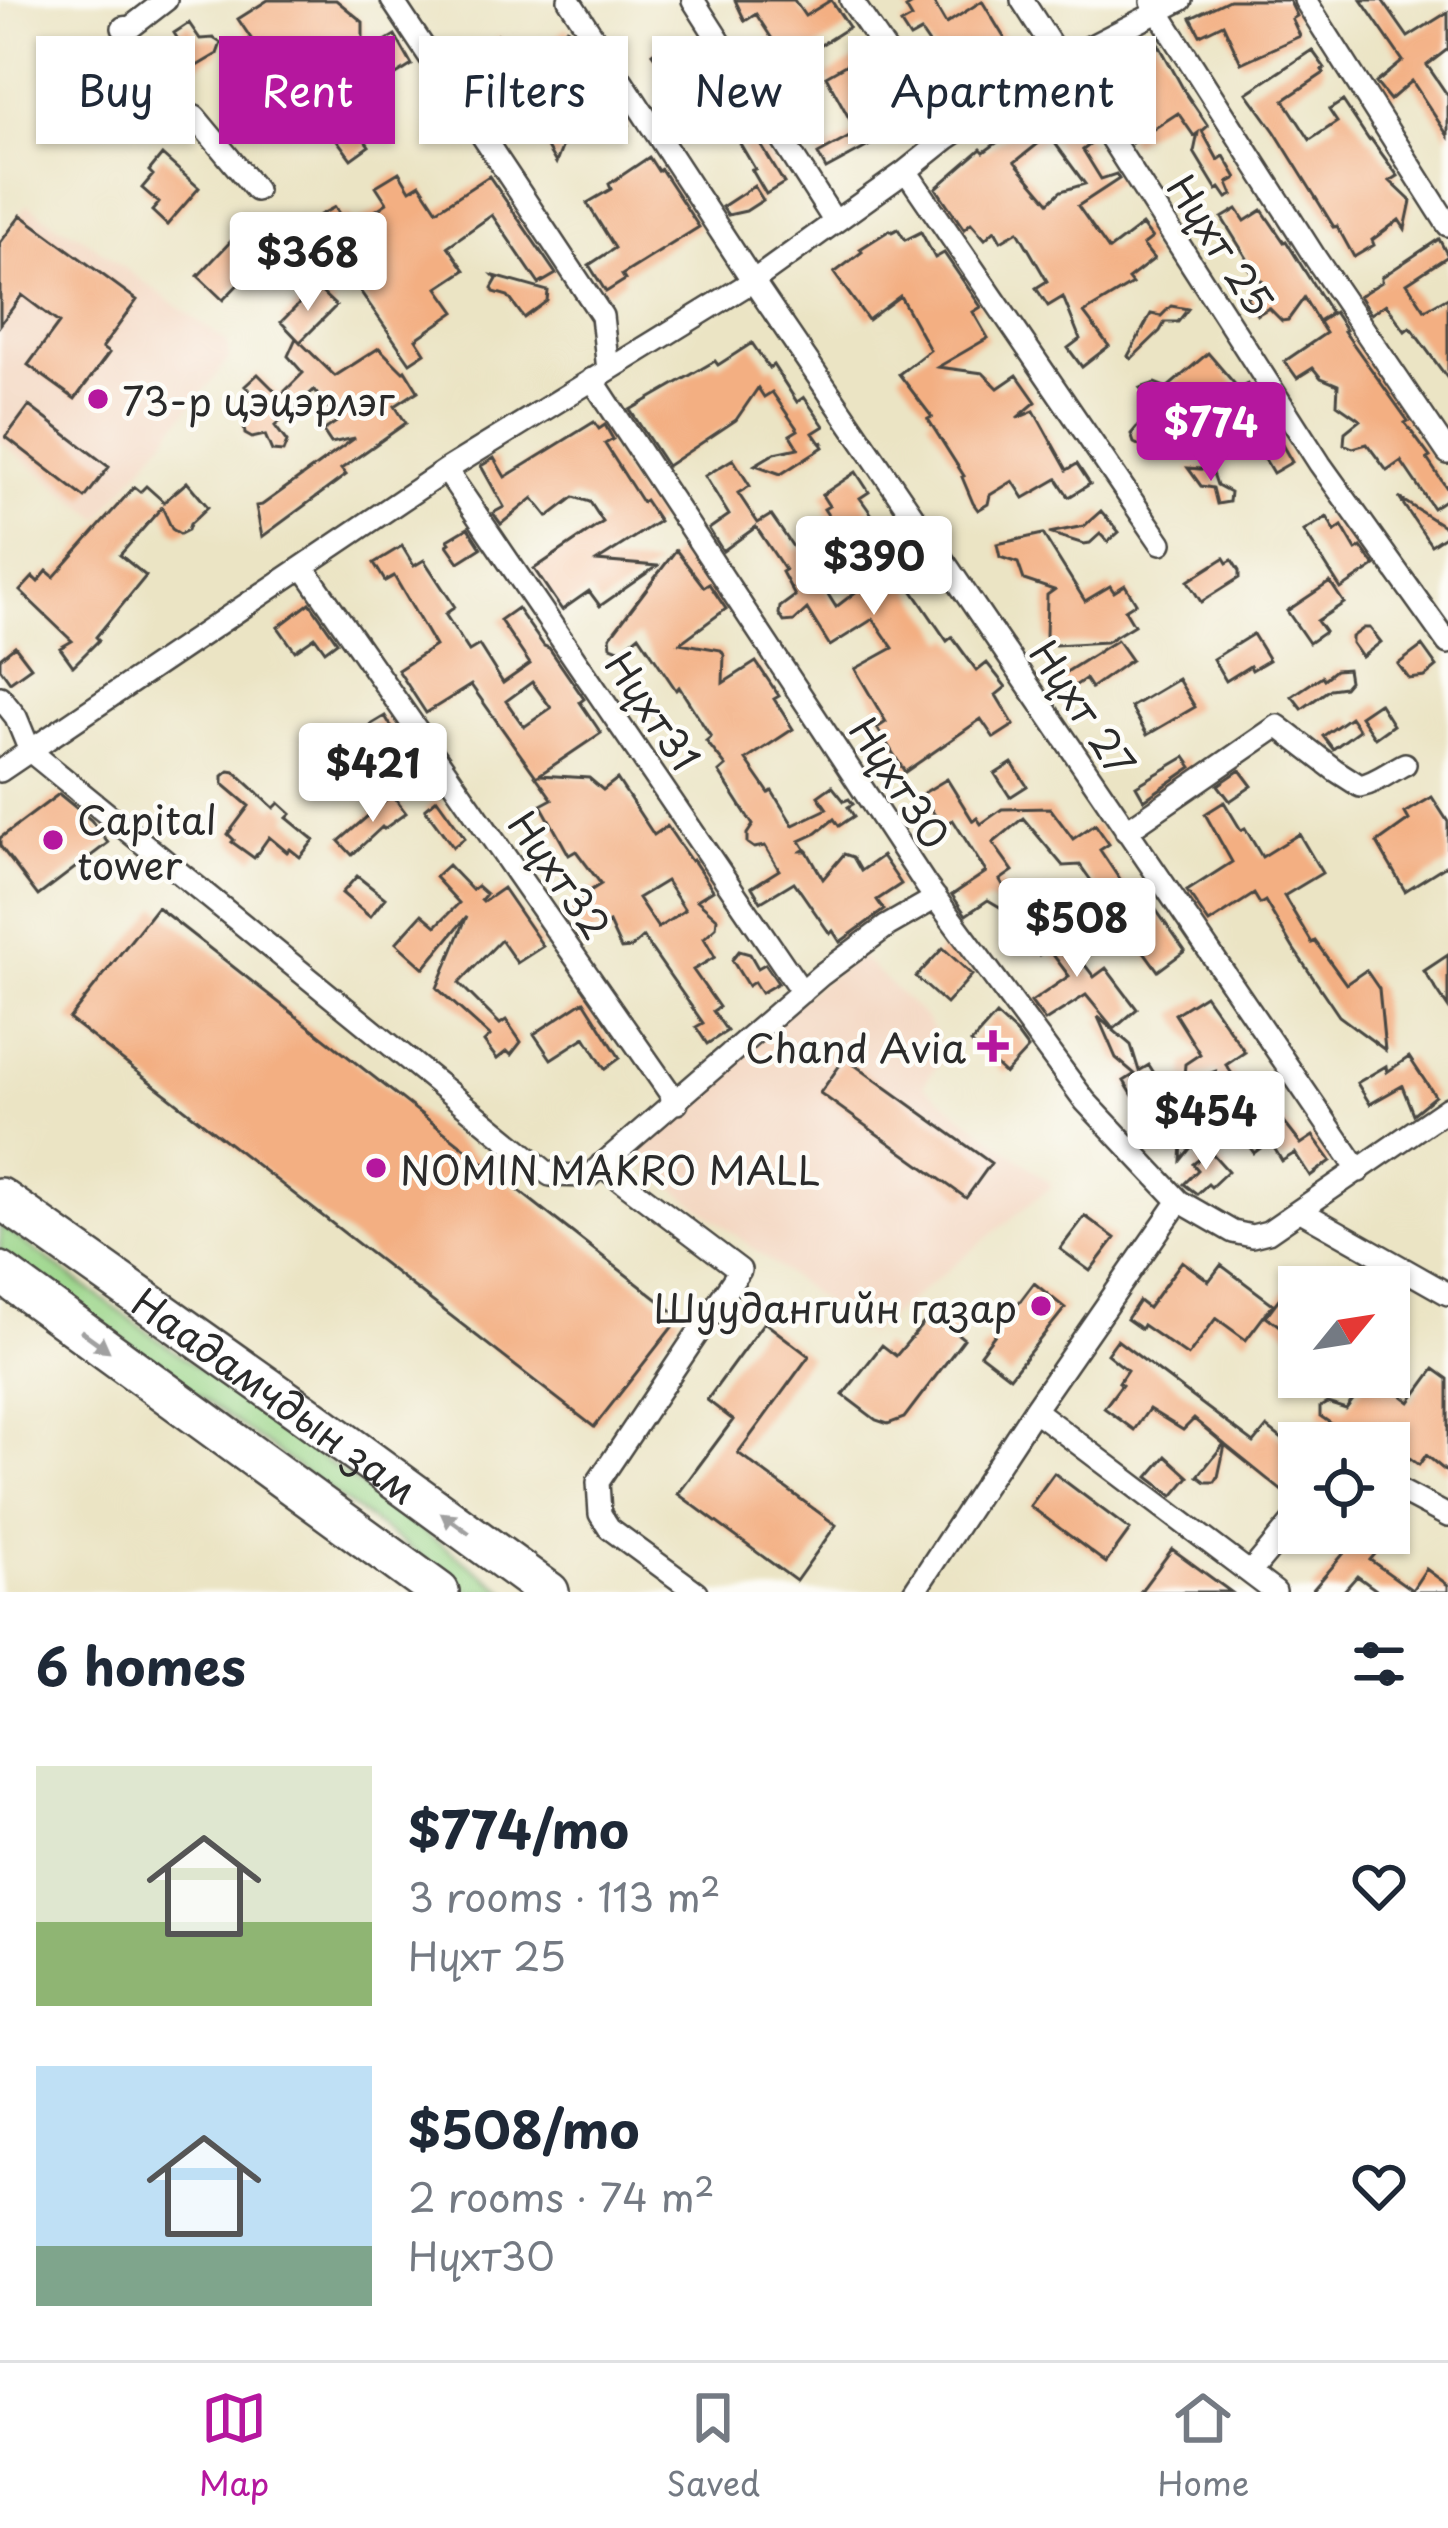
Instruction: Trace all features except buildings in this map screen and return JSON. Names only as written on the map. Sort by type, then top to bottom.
[{"type":"highway","name":"Наадамчдын зам","points":[[0,1198],[549,1592]]},
{"type":"highway","name":"Наадамчдын зам","points":[[0,1272],[439,1592]]},
{"type":"street","points":[[123,28],[166,0]]},
{"type":"street","points":[[392,0],[602,316],[600,374]]},
{"type":"street","name":"Нүхт 27","points":[[568,0],[753,281],[1359,1171]]},
{"type":"street","points":[[693,0],[835,222]]},
{"type":"street","points":[[851,0],[876,36]]},
{"type":"street","name":"Нүхт 25","points":[[1022,0],[1046,36]]},
{"type":"street","points":[[1104,36],[1155,6],[1181,0]]},
{"type":"street","points":[[1305,0],[1448,225]]},
{"type":"street","points":[[1155,6],[1316,260],[1448,453]]},
{"type":"street","points":[[195,117],[256,190]]},
{"type":"street","points":[[0,771],[446,470],[753,281],[940,144]]},
{"type":"street","name":"Нүхт 25","points":[[1115,144],[1320,464],[1448,643]]},
{"type":"street","points":[[906,171],[1161,543]]},
{"type":"street","name":"Нүхт30","points":[[600,374],[936,898],[1085,1101],[1179,1202],[1233,1232],[1252,1236],[1268,1232],[1301,1211]]},
{"type":"street","name":"Нүхт31","points":[[446,470],[802,992]]},
{"type":"street","name":"Нүхт32","points":[[303,568],[676,1103]]},
{"type":"street","points":[[0,697],[16,717],[31,751],[550,1175],[589,1176],[802,992],[887,926],[936,898]]},
{"type":"street","points":[[1126,831],[1278,725],[1360,786],[1405,764]]},
{"type":"street","points":[[1448,1108],[1301,1211],[1448,1294]]},
{"type":"street","points":[[601,1165],[740,1270],[598,1482],[600,1514],[609,1528],[695,1592]]},
{"type":"street","points":[[914,1592],[1179,1202]]},
{"type":"street","points":[[1034,1410],[1275,1592]]},
{"type":"street","points":[[1410,1496],[1448,1516]]},
{"type":"street","points":[[1250,1573],[1278,1539]]},
{"type":"shaded area","name":"73-р цэцэрлэг","points":[[27,204],[79,235],[227,342],[229,359],[100,519],[0,441],[0,241]]},
{"type":"shaded area","points":[[860,956],[927,1019],[945,1055],[923,1085],[1053,1185],[867,1335],[629,1154],[814,988]]},
{"type":"green space","points":[[0,1225],[507,1592],[470,1592],[0,1252]]},
{"type":"place","name":"73-р цэцэрлэг","points":[[98,399]]},
{"type":"place","name":"Capital tower","points":[[53,840]]},
{"type":"place","name":"Chand Avia","points":[[993,1046]]},
{"type":"place","name":"NOMIN MAKRO MALL","points":[[376,1168]]},
{"type":"place","name":"Шуудангийн газар","points":[[1041,1306]]}]
